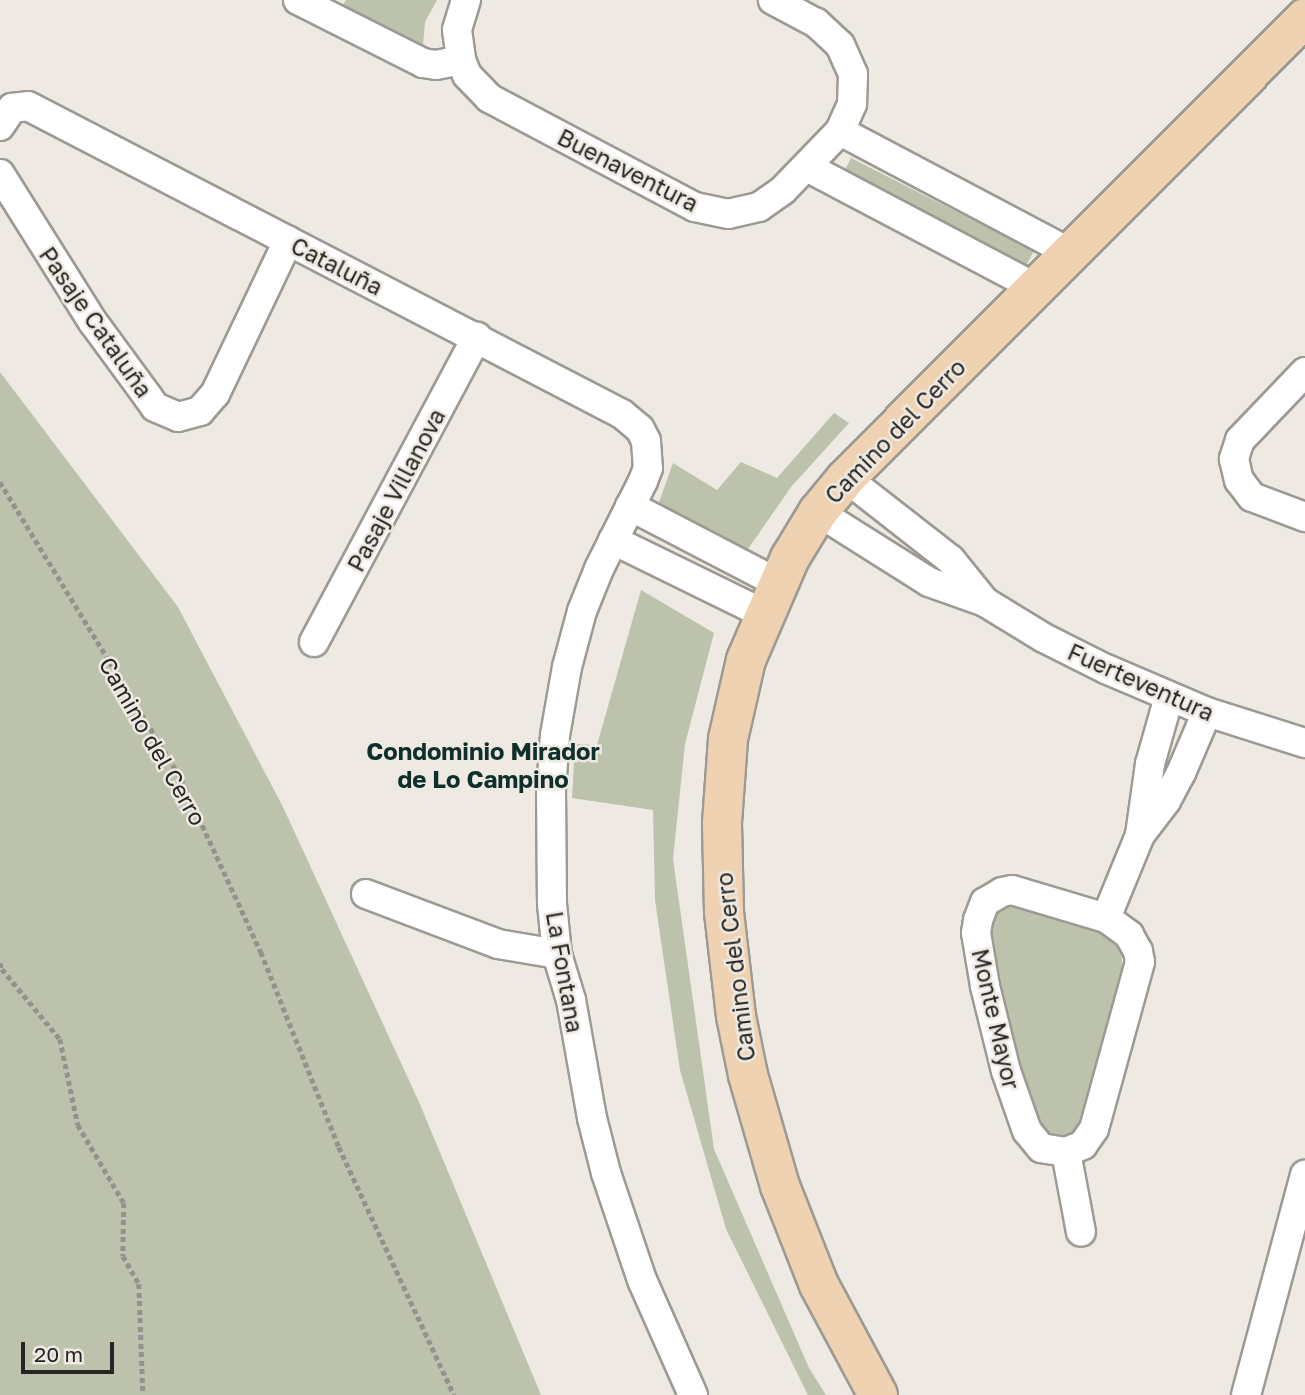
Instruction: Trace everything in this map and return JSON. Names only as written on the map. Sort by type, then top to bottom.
[{"type":"street","points":[[298,0],[423,63],[449,64],[461,60]]},
{"type":"street","name":"Buenaventura","points":[[466,0],[457,30],[461,60],[467,75],[489,98],[711,212],[728,214],[759,207],[772,200],[807,167],[840,131],[848,118],[854,89],[848,58],[830,32],[773,0]]},
{"type":"street","name":"Camino del Cerro","points":[[878,1395],[819,1285],[779,1186],[750,1086],[736,1016],[724,912],[724,778],[736,701],[746,660],[771,599],[818,512],[846,478],[1305,18]]},
{"type":"street","name":"Cataluña","points":[[9,115],[28,106],[622,414],[640,429],[646,441]]},
{"type":"street","points":[[840,131],[1069,253]]},
{"type":"street","points":[[807,167],[1035,287]]},
{"type":"street","name":"Pasaje Cataluña","points":[[0,174],[93,322],[155,407],[178,417],[200,411],[215,394],[288,241]]},
{"type":"street","name":"Pasaje Villanova","points":[[314,642],[478,337]]},
{"type":"street","points":[[1305,372],[1240,440],[1234,460],[1239,480],[1252,497],[1305,517]]},
{"type":"street","name":"La Fontana","points":[[646,441],[648,468],[582,611],[566,667],[555,735],[550,846],[557,954],[571,1000],[592,1118],[606,1173],[642,1280],[693,1395]]},
{"type":"street","name":"Fuerteventura","points":[[846,478],[951,560],[985,602]]},
{"type":"street","points":[[630,506],[771,599]]},
{"type":"street","name":"Fuerteventura","points":[[818,512],[929,582],[985,602],[1044,638],[1169,697],[1305,743]]},
{"type":"street","points":[[614,540],[771,599]]},
{"type":"street","points":[[1106,918],[1140,835],[1148,774],[1169,697]]},
{"type":"street","points":[[1140,835],[1166,801],[1207,712]]},
{"type":"street","name":"Monte Mayor","points":[[1012,890],[1106,918],[1135,942],[1140,961],[1094,1129],[1083,1145],[1066,1152],[1051,1152],[1033,1140],[1017,1104],[985,986],[976,933],[978,920],[985,902],[1002,891],[1012,890]]},
{"type":"street","points":[[366,894],[498,944],[557,954]]},
{"type":"street","points":[[1066,1152],[1082,1232]]},
{"type":"street","points":[[1246,1395],[1305,1175]]},
{"type":"path","name":"Camino del Cerro","points":[[0,482],[181,779],[261,952],[340,1147],[454,1395]]},
{"type":"path","points":[[0,963],[2,969],[60,1039],[78,1125],[124,1203],[122,1256],[139,1284],[143,1395]]},
{"type":"green space","points":[[346,0],[437,0],[425,22],[423,45],[342,6]]},
{"type":"green space","points":[[851,158],[1034,251],[1025,268],[842,175]]},
{"type":"green space","points":[[0,372],[178,607],[283,807],[419,1102],[541,1395],[0,1395]]},
{"type":"green space","points":[[834,413],[849,423],[791,487],[748,549],[657,508],[673,463],[717,490],[741,462],[777,478]]},
{"type":"green space","points":[[641,590],[714,633],[685,744],[673,859],[714,1149],[809,1368],[826,1395],[808,1395],[726,1229],[680,1070],[655,900],[653,810],[572,798],[575,744],[597,745]]},
{"type":"green space","points":[[1004,902],[1102,930],[1112,936],[1121,953],[1123,969],[1085,1114],[1074,1134],[1063,1139],[1045,1133],[1033,1113],[996,969],[991,924],[995,907]]},
{"type":"district","name":"Condominio Mirador de Lo Campino","points":[[483,765]]}]
